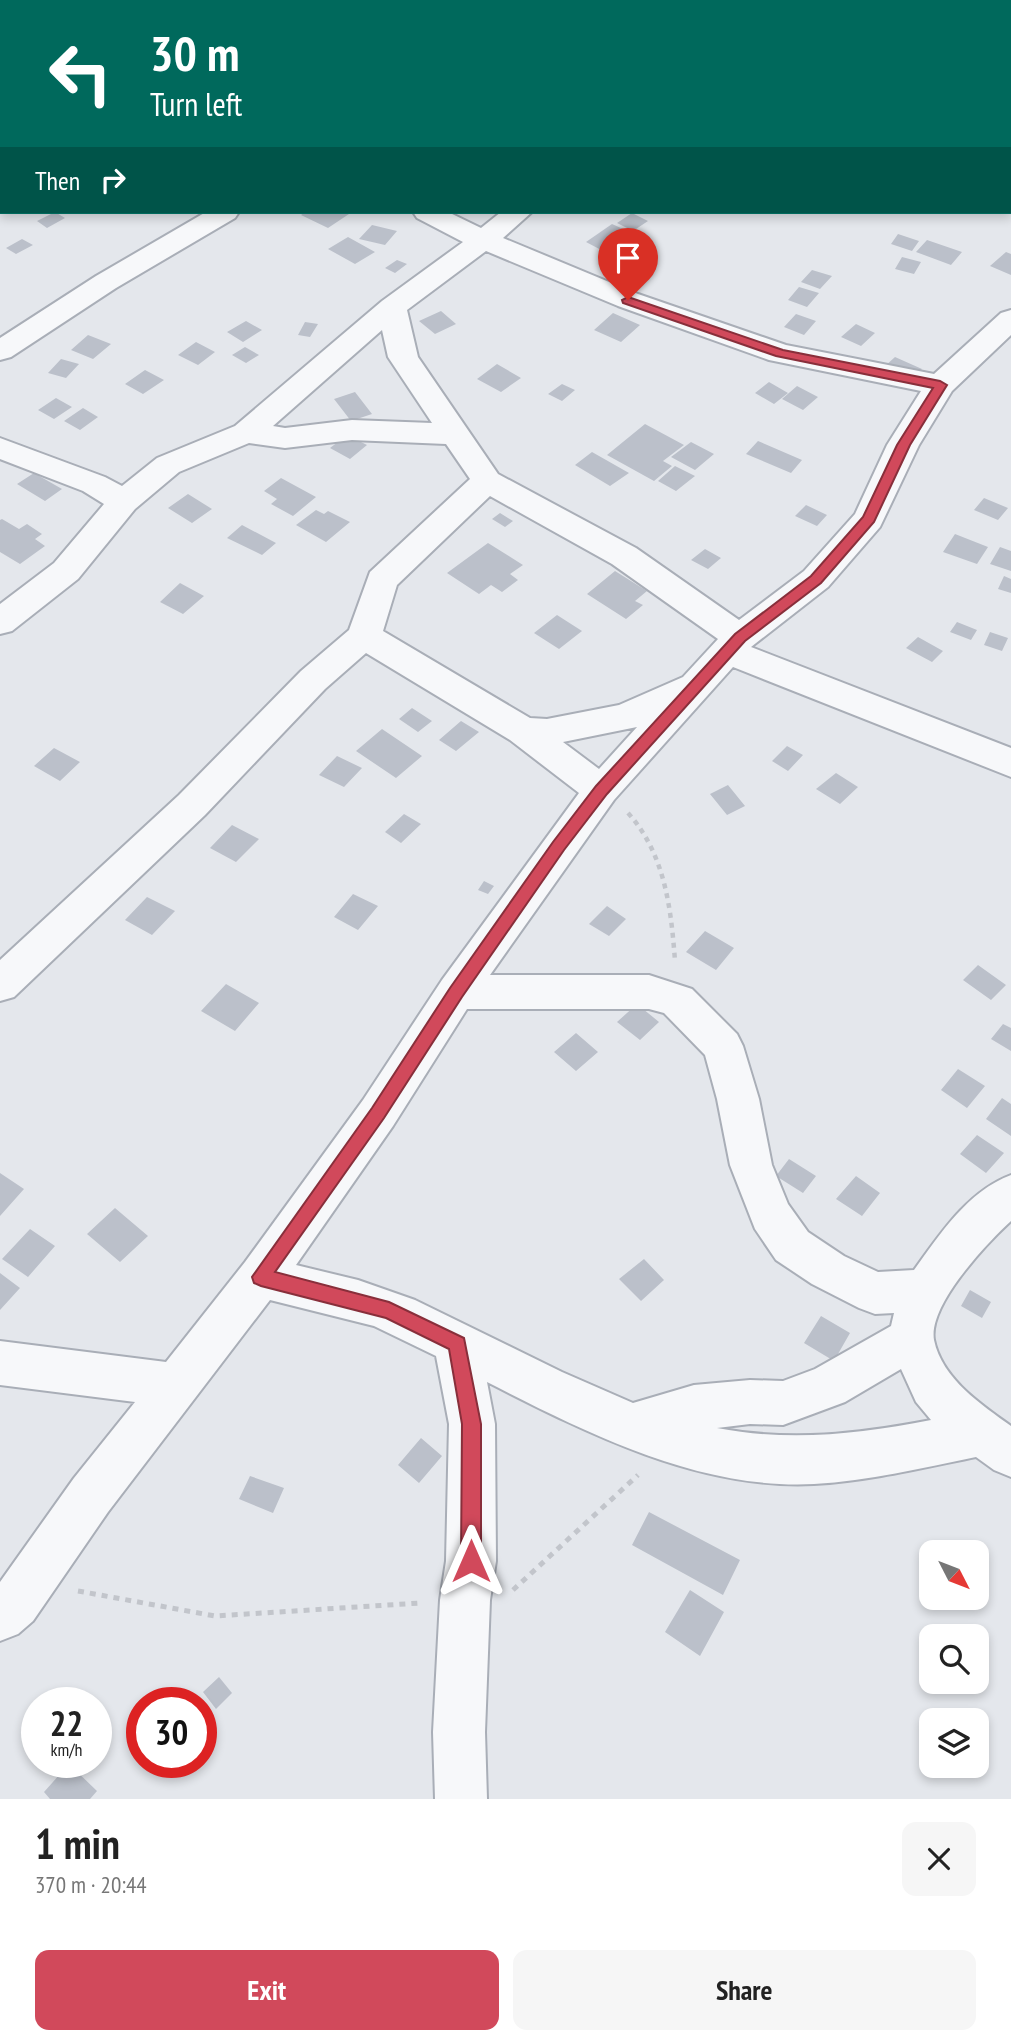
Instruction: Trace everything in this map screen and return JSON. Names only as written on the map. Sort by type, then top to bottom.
[{"type":"street","points":[[0,351],[106,282],[222,214]]},
{"type":"street","points":[[420,214],[628,300],[780,353],[940,385]]},
{"type":"street","points":[[431,214],[482,240]]},
{"type":"street","points":[[0,622],[66,571],[124,501],[168,465],[246,433],[392,307],[515,214]]},
{"type":"street","points":[[392,307],[403,357],[487,481],[624,556],[734,644],[1011,763]]},
{"type":"street","points":[[0,1616],[15,1602],[176,1385],[261,1277],[378,1113],[456,992],[558,846],[601,790],[734,644],[816,579],[869,519],[903,445],[940,385],[1011,319]]},
{"type":"street","points":[[246,433],[285,438],[352,430],[457,434]]},
{"type":"street","points":[[0,448],[94,484],[124,501]]},
{"type":"street","points":[[0,985],[192,805],[313,680],[363,636],[382,580],[487,481]]},
{"type":"street","points":[[363,636],[523,731],[601,790]]},
{"type":"street","points":[[523,731],[547,732],[626,717],[698,683]]},
{"type":"street","points":[[456,992],[649,992],[678,1001],[723,1046],[738,1099],[751,1165],[770,1214],[792,1246],[828,1270],[875,1293],[926,1290]]},
{"type":"street","points":[[997,1444],[957,1415],[932,1386],[911,1339],[916,1314],[926,1290],[967,1234],[1011,1194]]},
{"type":"street","points":[[261,1277],[389,1310],[534,1382],[654,1433],[728,1454],[789,1461],[997,1444]]},
{"type":"street","points":[[654,1433],[694,1408],[750,1402],[783,1403],[829,1386],[911,1339]]},
{"type":"street","points":[[457,1344],[472,1424],[471,1561],[466,1600],[459,1732],[461,1799]]},
{"type":"street","points":[[0,1363],[176,1385]]},
{"type":"path","points":[[601,790],[642,825],[657,861],[672,913],[678,1001]]},
{"type":"path","points":[[29,1582],[215,1616],[507,1596],[579,1532],[654,1433]]},
{"type":"building","points":[[51,214],[65,218],[47,228],[37,221]]},
{"type":"building","points":[[302,214],[349,214],[328,228]]},
{"type":"building","points":[[630,214],[648,221],[633,231],[617,223]]},
{"type":"building","points":[[612,224],[632,233],[605,252],[586,242]]},
{"type":"building","points":[[372,225],[397,231],[385,245],[359,239]]},
{"type":"building","points":[[898,234],[919,241],[912,251],[891,244]]},
{"type":"building","points":[[348,237],[375,252],[355,264],[328,249]]},
{"type":"building","points":[[22,239],[33,245],[16,254],[6,248]]},
{"type":"building","points":[[927,240],[962,252],[951,265],[916,252]]},
{"type":"building","points":[[1006,252],[1011,254],[1011,275],[990,266]]},
{"type":"building","points":[[902,257],[921,262],[914,274],[895,269]]},
{"type":"building","points":[[397,260],[407,264],[395,273],[385,268]]},
{"type":"building","points":[[812,270],[832,276],[820,289],[801,282]]},
{"type":"building","points":[[799,287],[819,293],[807,307],[788,300]]},
{"type":"building","points":[[441,311],[456,324],[435,334],[419,321]]},
{"type":"building","points":[[613,313],[640,325],[621,342],[594,330]]},
{"type":"building","points":[[796,314],[816,321],[804,335],[784,327]]},
{"type":"building","points":[[246,321],[262,330],[243,342],[227,332]]},
{"type":"building","points":[[305,322],[318,324],[310,337],[298,335]]},
{"type":"building","points":[[856,324],[875,333],[861,346],[841,337]]},
{"type":"building","points":[[88,335],[111,344],[93,359],[71,350]]},
{"type":"building","points":[[196,342],[215,352],[198,365],[178,355]]},
{"type":"building","points":[[245,347],[259,355],[246,363],[232,355]]},
{"type":"building","points":[[895,357],[922,369],[910,379],[884,367]]},
{"type":"building","points":[[61,359],[79,364],[66,378],[48,373]]},
{"type":"building","points":[[497,364],[521,378],[501,392],[477,379]]},
{"type":"building","points":[[145,370],[164,380],[143,394],[125,384]]},
{"type":"building","points":[[769,382],[788,393],[774,404],[755,393]]},
{"type":"building","points":[[562,384],[575,390],[562,401],[548,394]]},
{"type":"building","points":[[797,386],[818,397],[803,410],[782,399]]},
{"type":"building","points":[[355,392],[372,414],[351,421],[334,399]]},
{"type":"building","points":[[56,398],[72,407],[54,419],[38,410]]},
{"type":"building","points":[[83,408],[98,417],[80,430],[64,421]]},
{"type":"building","points":[[645,424],[684,445],[663,461],[672,466],[654,481],[607,455]]},
{"type":"building","points":[[347,435],[367,445],[350,459],[330,448]]},
{"type":"building","points":[[758,441],[802,460],[791,473],[746,454]]},
{"type":"building","points":[[691,442],[714,454],[695,470],[671,457]]},
{"type":"building","points":[[592,452],[629,473],[610,486],[575,465]]},
{"type":"building","points":[[675,466],[695,476],[676,491],[658,481]]},
{"type":"building","points":[[34,473],[62,489],[45,501],[17,484]]},
{"type":"building","points":[[281,478],[316,497],[293,516],[271,504],[277,499],[264,491]]},
{"type":"building","points":[[188,494],[212,509],[192,523],[168,508]]},
{"type":"building","points":[[984,498],[1008,508],[998,520],[974,510]]},
{"type":"building","points":[[806,505],[827,515],[817,526],[795,516]]},
{"type":"building","points":[[316,510],[324,514],[328,511],[350,522],[326,542],[296,525]]},
{"type":"building","points":[[500,513],[513,521],[505,527],[492,519]]},
{"type":"building","points":[[2,519],[19,529],[27,524],[42,534],[35,539],[45,546],[20,564],[0,552]]},
{"type":"building","points":[[242,525],[276,543],[262,555],[227,538]]},
{"type":"building","points":[[955,534],[988,547],[977,564],[943,552]]},
{"type":"building","points":[[488,543],[523,565],[510,574],[518,580],[502,592],[491,585],[479,594],[447,573]]},
{"type":"building","points":[[1000,547],[1011,551],[1011,571],[990,564]]},
{"type":"building","points":[[705,549],[721,558],[708,569],[691,560]]},
{"type":"building","points":[[615,571],[647,591],[635,601],[643,605],[626,619],[587,594]]},
{"type":"building","points":[[1004,576],[1011,579],[1011,593],[998,589]]},
{"type":"building","points":[[180,583],[204,596],[183,614],[160,602]]},
{"type":"building","points":[[557,615],[582,631],[559,649],[534,633]]},
{"type":"building","points":[[957,622],[977,630],[971,640],[950,632]]},
{"type":"building","points":[[990,632],[1008,638],[1002,651],[984,645]]},
{"type":"building","points":[[918,637],[943,651],[932,662],[906,648]]},
{"type":"building","points":[[412,708],[432,721],[418,732],[399,719]]},
{"type":"building","points":[[461,721],[479,732],[456,751],[439,740]]},
{"type":"building","points":[[382,729],[422,756],[396,778],[356,751]]},
{"type":"building","points":[[787,746],[803,755],[788,771],[772,761]]},
{"type":"building","points":[[54,748],[80,762],[60,781],[34,766]]},
{"type":"building","points":[[337,756],[362,768],[344,787],[319,775]]},
{"type":"building","points":[[836,773],[858,787],[840,804],[816,789]]},
{"type":"building","points":[[728,785],[745,806],[727,815],[710,794]]},
{"type":"building","points":[[404,814],[421,824],[401,843],[385,832]]},
{"type":"building","points":[[232,825],[259,839],[236,862],[210,848]]},
{"type":"building","points":[[484,881],[494,886],[488,894],[478,890]]},
{"type":"building","points":[[353,894],[378,906],[358,930],[334,917]]},
{"type":"building","points":[[147,897],[175,911],[152,935],[125,920]]},
{"type":"building","points":[[607,906],[626,919],[609,936],[589,924]]},
{"type":"building","points":[[705,931],[734,948],[716,970],[686,952]]},
{"type":"building","points":[[978,965],[1006,985],[991,1000],[963,980]]},
{"type":"building","points":[[226,984],[259,1003],[235,1031],[201,1011]]},
{"type":"building","points":[[637,1004],[659,1022],[640,1040],[617,1022]]},
{"type":"building","points":[[1003,1024],[1011,1028],[1011,1051],[991,1039]]},
{"type":"building","points":[[576,1033],[598,1052],[576,1071],[554,1052]]},
{"type":"building","points":[[958,1069],[985,1086],[967,1108],[941,1090]]},
{"type":"building","points":[[1002,1098],[1011,1104],[1011,1136],[986,1119]]},
{"type":"building","points":[[977,1135],[1004,1153],[986,1173],[960,1154]]},
{"type":"building","points":[[789,1159],[816,1176],[803,1193],[776,1176]]},
{"type":"building","points":[[0,1173],[24,1189],[0,1216]]},
{"type":"building","points":[[856,1176],[880,1193],[862,1216],[836,1199]]},
{"type":"building","points":[[115,1208],[148,1236],[120,1262],[87,1234]]},
{"type":"building","points":[[30,1229],[55,1246],[28,1277],[2,1259]]},
{"type":"building","points":[[644,1259],[664,1280],[641,1301],[619,1279]]},
{"type":"building","points":[[0,1273],[20,1288],[0,1310]]},
{"type":"building","points":[[970,1290],[991,1302],[982,1318],[961,1306]]},
{"type":"building","points":[[821,1316],[850,1333],[834,1361],[804,1343]]},
{"type":"building","points":[[421,1438],[442,1456],[419,1483],[398,1465]]},
{"type":"building","points":[[250,1476],[284,1488],[273,1513],[239,1499]]},
{"type":"building","points":[[649,1512],[740,1560],[723,1595],[632,1545]]},
{"type":"building","points":[[690,1590],[724,1612],[700,1656],[665,1632]]},
{"type":"building","points":[[219,1677],[232,1693],[217,1708],[217,1687],[208,1687]]},
{"type":"building","points":[[56,1778],[84,1778],[97,1791],[90,1799],[50,1799],[44,1792]]},
{"type":"route","points":[[471,1561],[472,1424],[457,1344],[389,1310],[261,1277],[378,1113],[456,992],[558,846],[601,790],[740,637],[816,579],[869,519],[903,445],[940,385],[780,353],[628,300]]}]
